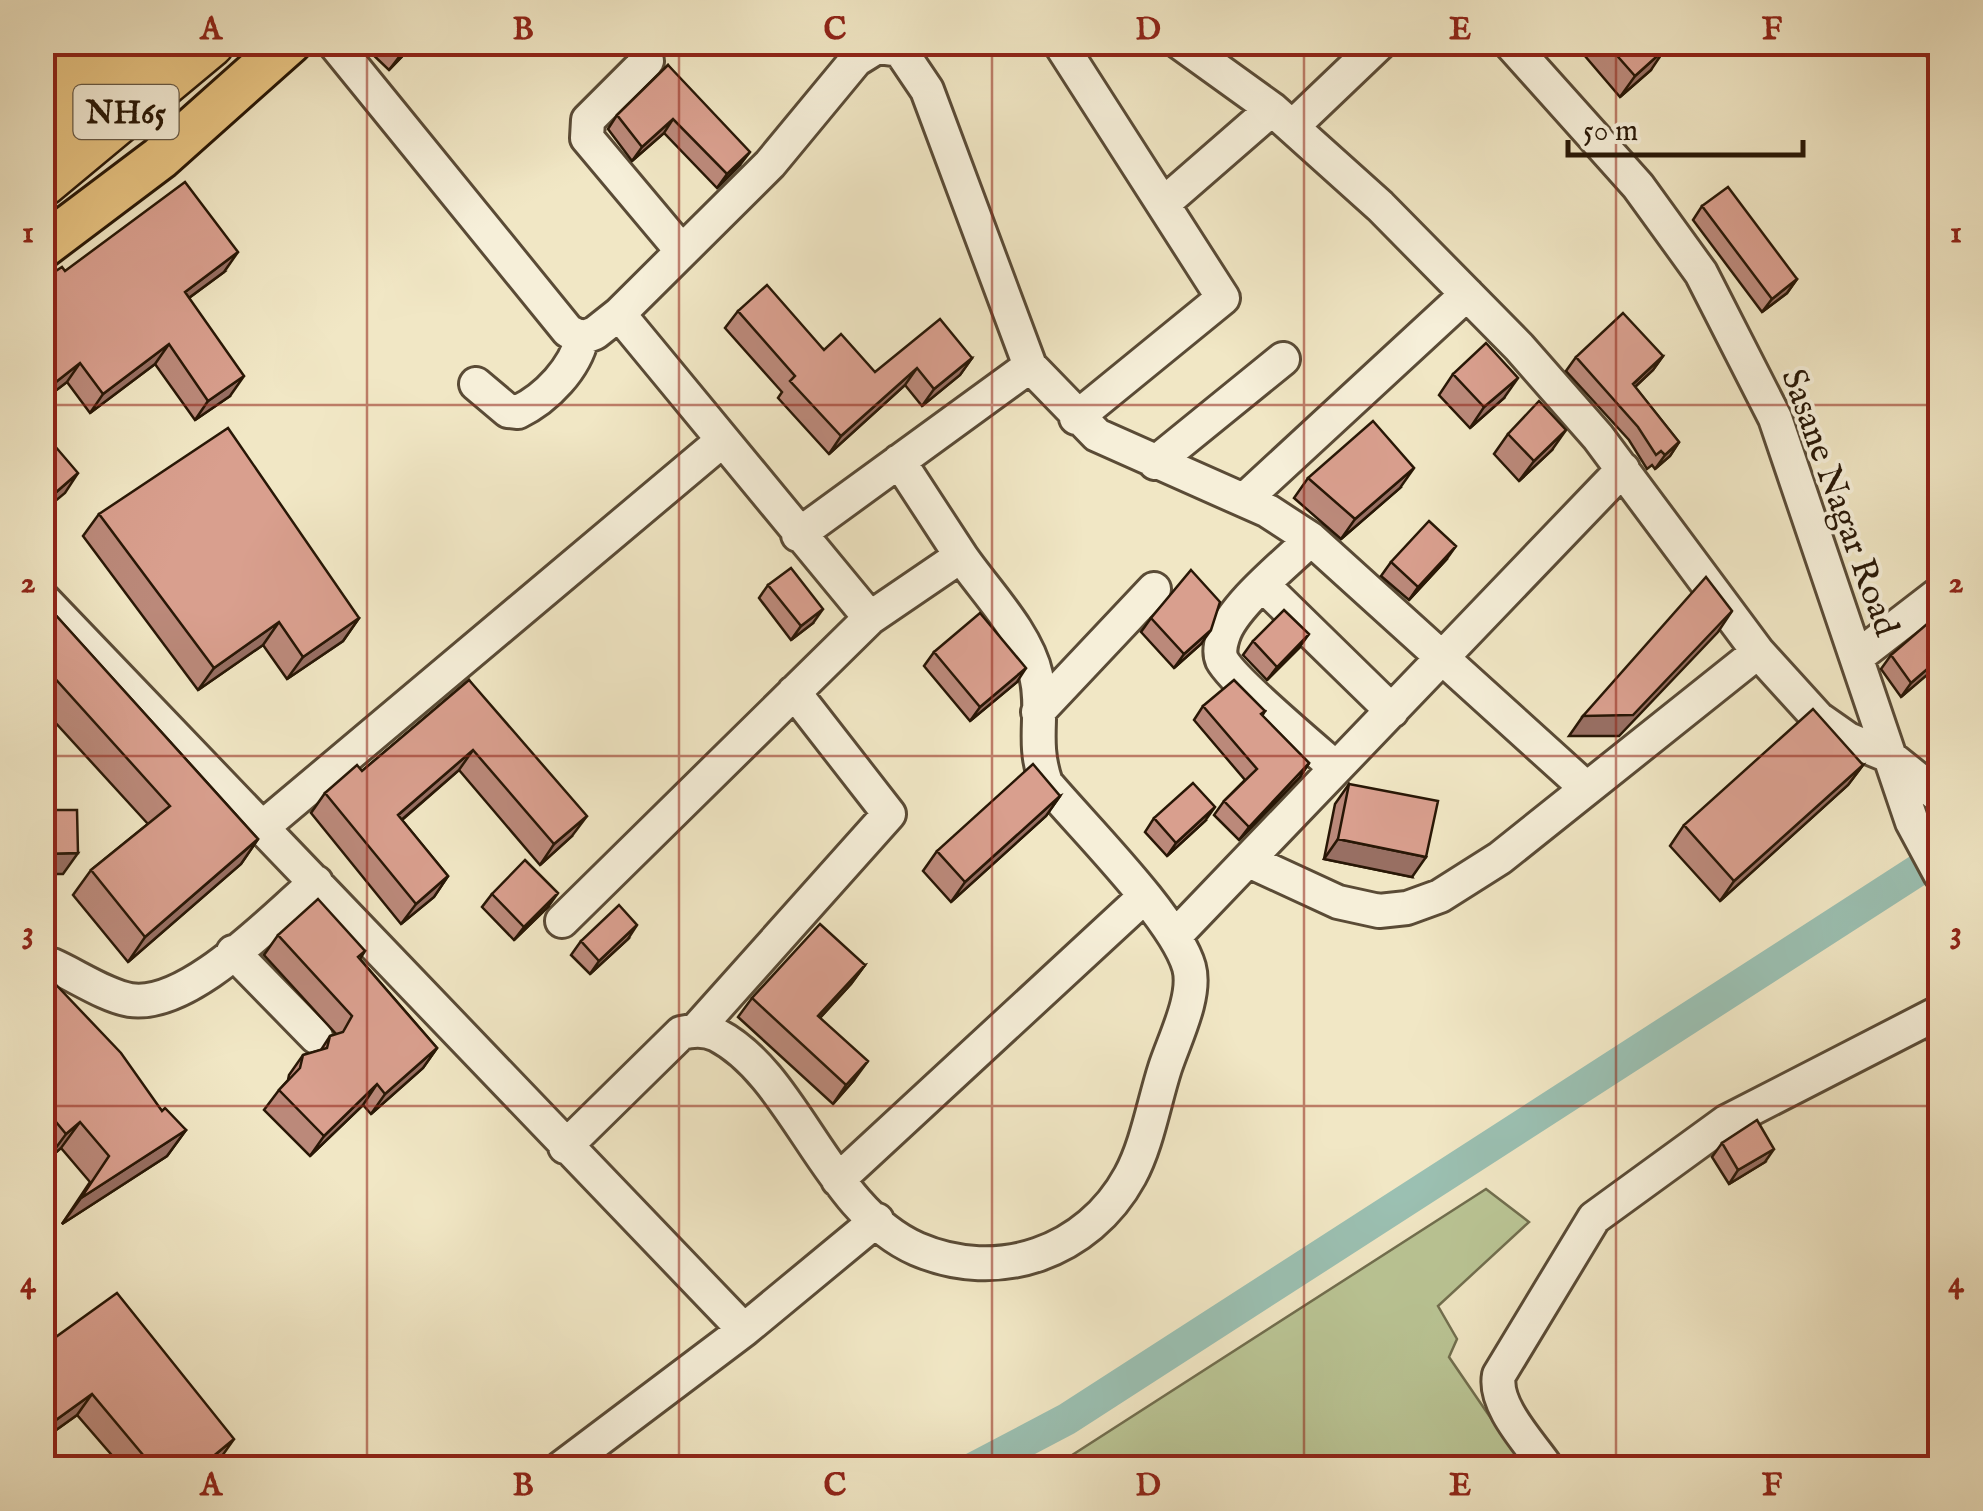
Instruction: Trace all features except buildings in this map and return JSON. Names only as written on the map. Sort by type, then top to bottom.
[{"type":"highway","name":"NH65","points":[[42,125],[141,42]]},
{"type":"highway","name":"NH65","points":[[42,182],[209,42]]},
{"type":"main road","points":[[42,70],[75,42]]},
{"type":"main road","points":[[42,246],[160,158],[290,42]]},
{"type":"street","points":[[333,42],[568,331],[582,338]]},
{"type":"street","points":[[639,42],[647,60],[588,120],[587,138],[681,250]]},
{"type":"street","points":[[1058,42],[1223,298],[1076,418]]},
{"type":"street","points":[[1163,204],[1381,42]]},
{"type":"street","name":"Sasane Nagar Road","points":[[1509,42],[1638,186],[1701,273],[1775,418],[1888,756],[1912,822],[1940,874]]},
{"type":"street","points":[[476,384],[508,410],[518,412],[577,358],[582,338],[619,314],[770,164],[856,60],[877,44],[900,50],[926,90],[1030,366],[1076,418],[1096,435],[1244,500],[1311,540],[1586,788]]},
{"type":"street","points":[[1183,44],[1282,118],[1467,294],[1624,469],[1758,652],[1818,718],[1848,739],[1888,756],[1940,797]]},
{"type":"street","points":[[1244,500],[1467,294]]},
{"type":"street","points":[[619,314],[870,618]]},
{"type":"street","points":[[1155,463],[1283,360]]},
{"type":"street","points":[[798,535],[1030,366]]},
{"type":"street","points":[[264,826],[723,440]]},
{"type":"street","points":[[565,1147],[668,1044],[681,1033],[696,1030],[714,1033],[753,1065],[838,1180],[877,1220],[916,1249],[988,1265],[1045,1256],[1089,1229],[1131,1176],[1186,1002],[1190,970],[1176,935],[1046,782],[1036,754],[1038,712],[1032,658],[899,461]]},
{"type":"street","points":[[1176,935],[1624,469]]},
{"type":"street","points":[[1311,540],[1263,585],[1224,632],[1222,659],[1335,767]]},
{"type":"street","points":[[562,921],[870,618],[961,556]]},
{"type":"street","points":[[1263,585],[1392,711]]},
{"type":"street","points":[[1038,712],[1154,588]]},
{"type":"street","points":[[1857,658],[1940,593]]},
{"type":"street","points":[[42,598],[744,1330]]},
{"type":"street","points":[[1249,861],[1338,902],[1379,911],[1407,908],[1440,896],[1500,858],[1758,652]]},
{"type":"street","points":[[696,1030],[889,814],[794,692]]},
{"type":"street","points":[[42,966],[52,965],[129,1000],[162,998],[198,980],[316,882]]},
{"type":"street","points":[[838,1180],[1144,898]]},
{"type":"street","points":[[233,952],[316,1036]]},
{"type":"street","points":[[1547,1468],[1502,1400],[1500,1375],[1594,1218],[1726,1122],[1940,1012]]},
{"type":"street","points":[[562,1468],[744,1330],[877,1220]]},
{"type":"green space","points":[[1486,1189],[1529,1222],[1438,1306],[1457,1339],[1449,1357],[1525,1468],[1052,1468]]},
{"type":"waterway","points":[[974,1468],[1067,1419],[1940,856]]}]
